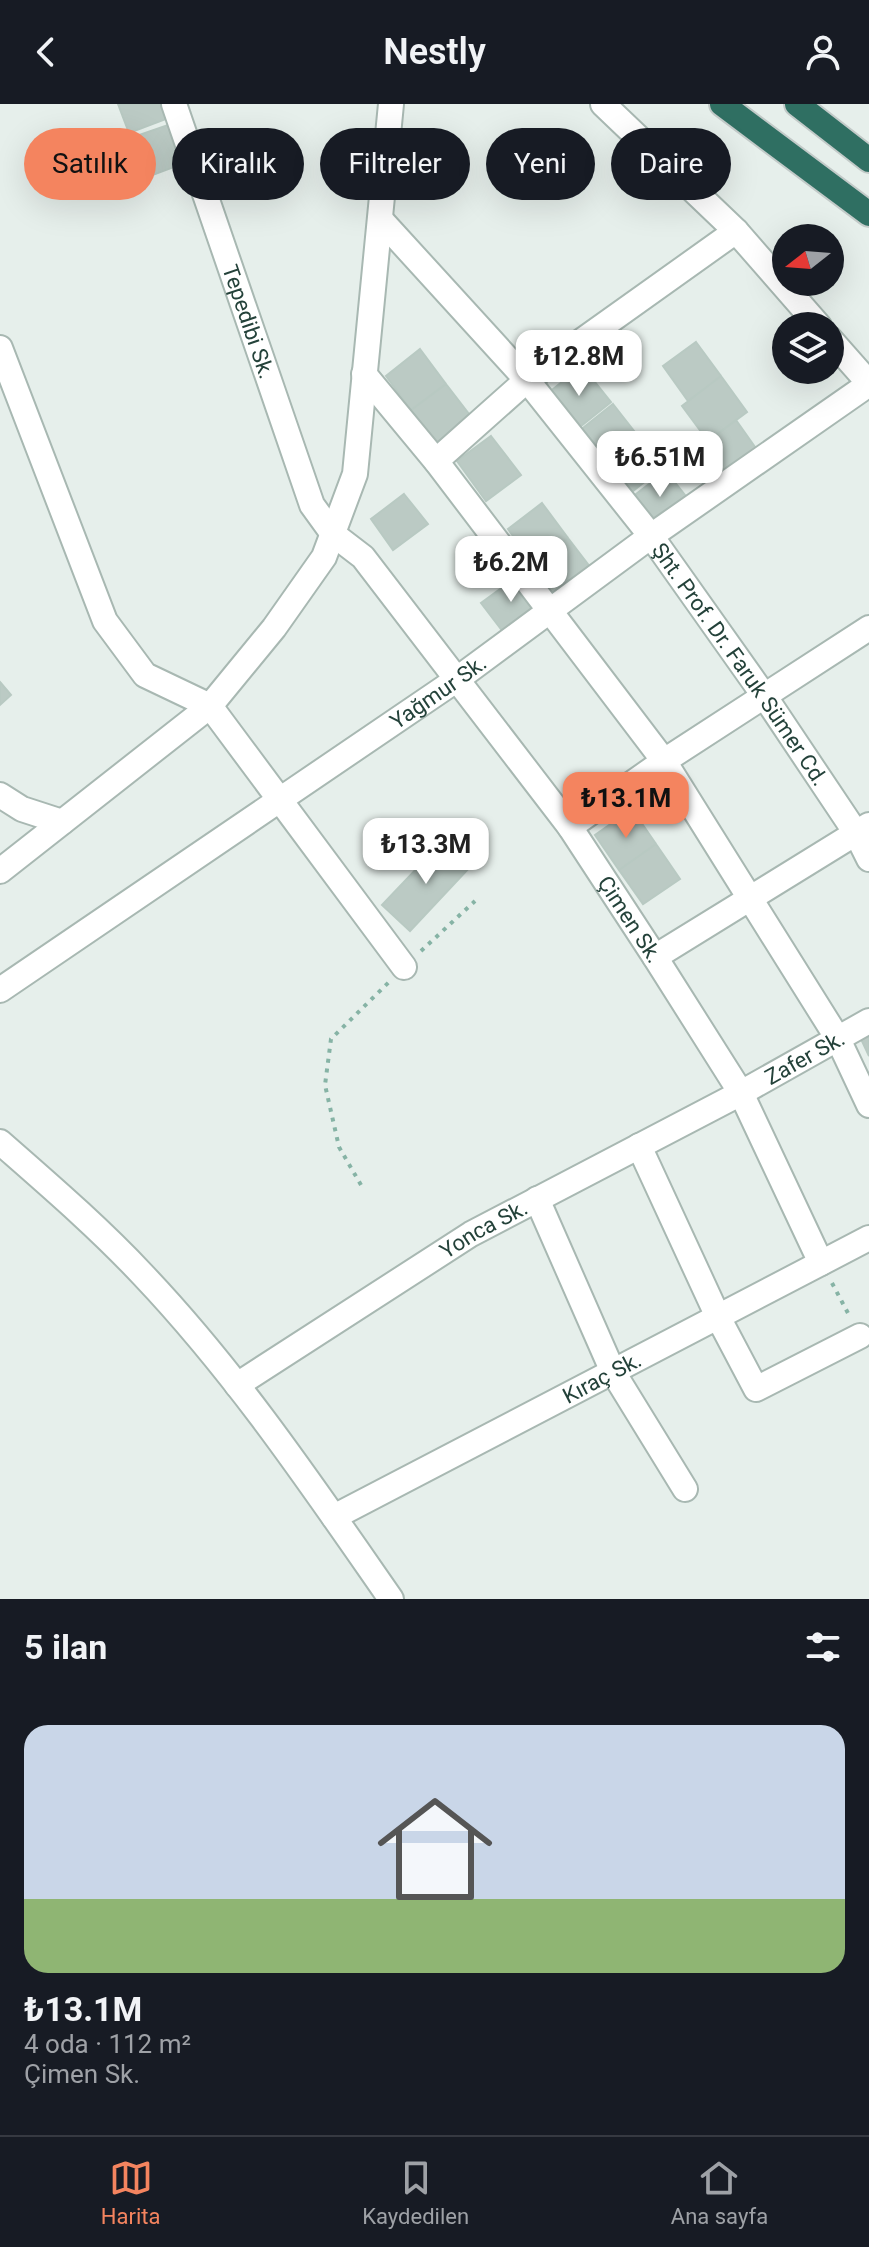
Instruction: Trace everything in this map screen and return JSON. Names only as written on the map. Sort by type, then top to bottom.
[{"type":"highway","points":[[722,104],[869,214]]},
{"type":"highway","points":[[797,104],[869,160]]},
{"type":"street","name":"Tepedibi Sk.","points":[[174,104],[312,505],[333,534]]},
{"type":"street","points":[[0,871],[210,706],[274,628],[324,557],[355,474],[391,104]]},
{"type":"street","points":[[603,104],[736,231],[807,312]]},
{"type":"street","name":"Şht. Prof. Dr. Faruk Sümer Cd.","points":[[381,220],[527,380],[651,536],[863,829],[869,859]]},
{"type":"street","points":[[436,461],[527,380],[736,231]]},
{"type":"street","points":[[0,348],[105,621],[145,675],[210,706],[404,967]]},
{"type":"street","points":[[844,355],[869,384]]},
{"type":"street","points":[[364,374],[436,461],[664,761],[838,1039],[869,1105]]},
{"type":"street","name":"Yağmur Sk.","points":[[0,990],[456,680],[550,614],[651,536],[869,384]]},
{"type":"street","name":"Çimen Sk.","points":[[333,534],[363,557],[570,827],[741,1093],[821,1263]]},
{"type":"street","points":[[570,827],[664,761],[869,628]]},
{"type":"street","points":[[0,795],[22,809],[62,822]]},
{"type":"street","points":[[655,957],[863,829]]},
{"type":"street","name":"Zafer Sk.","points":[[741,1093],[869,1021]]},
{"type":"street","name":"Yonca Sk.","points":[[237,1385],[471,1234],[741,1093]]},
{"type":"street","points":[[0,1142],[123,1255],[237,1385],[391,1599]]},
{"type":"street","points":[[639,1146],[718,1317],[756,1389],[860,1336]]},
{"type":"street","points":[[537,1199],[613,1372],[685,1489]]},
{"type":"street","name":"Kıraç Sk.","points":[[334,1517],[869,1238]]},
{"type":"path","points":[[361,1185],[339,1147],[325,1085],[331,1039],[475,901]]},
{"type":"path","points":[[821,1263],[860,1336]]},
{"type":"building","points":[[118,104],[160,104],[166,119],[142,128],[127,128]]},
{"type":"building","points":[[168,125],[172,136],[172,168],[156,174],[156,129]]},
{"type":"building","points":[[696,342],[721,376],[688,401],[663,366]]},
{"type":"building","points":[[420,349],[446,384],[411,410],[386,376]]},
{"type":"building","points":[[582,366],[611,402],[576,430],[547,394]]},
{"type":"building","points":[[721,376],[747,412],[708,441],[682,406]]},
{"type":"building","points":[[446,384],[476,423],[441,449],[411,410]]},
{"type":"building","points":[[613,404],[638,436],[603,464],[578,432]]},
{"type":"building","points":[[736,420],[760,454],[729,477],[704,444]]},
{"type":"building","points":[[491,436],[521,475],[486,501],[457,461]]},
{"type":"building","points":[[638,436],[663,467],[628,495],[603,464]]},
{"type":"building","points":[[666,471],[689,500],[655,528],[631,498]]},
{"type":"building","points":[[404,494],[428,524],[393,550],[371,519]]},
{"type":"building","points":[[542,503],[568,538],[533,564],[508,529]]},
{"type":"building","points":[[568,538],[594,572],[559,598],[533,564]]},
{"type":"building","points":[[518,576],[540,606],[504,633],[481,603]]},
{"type":"building","points":[[0,682],[11,695],[0,705]]},
{"type":"building","points":[[632,809],[656,844],[619,870],[595,835]]},
{"type":"building","points":[[443,841],[470,867],[410,931],[382,905]]},
{"type":"building","points":[[656,844],[680,879],[643,904],[619,870]]},
{"type":"building","points":[[869,1035],[869,1056],[861,1039]]}]
